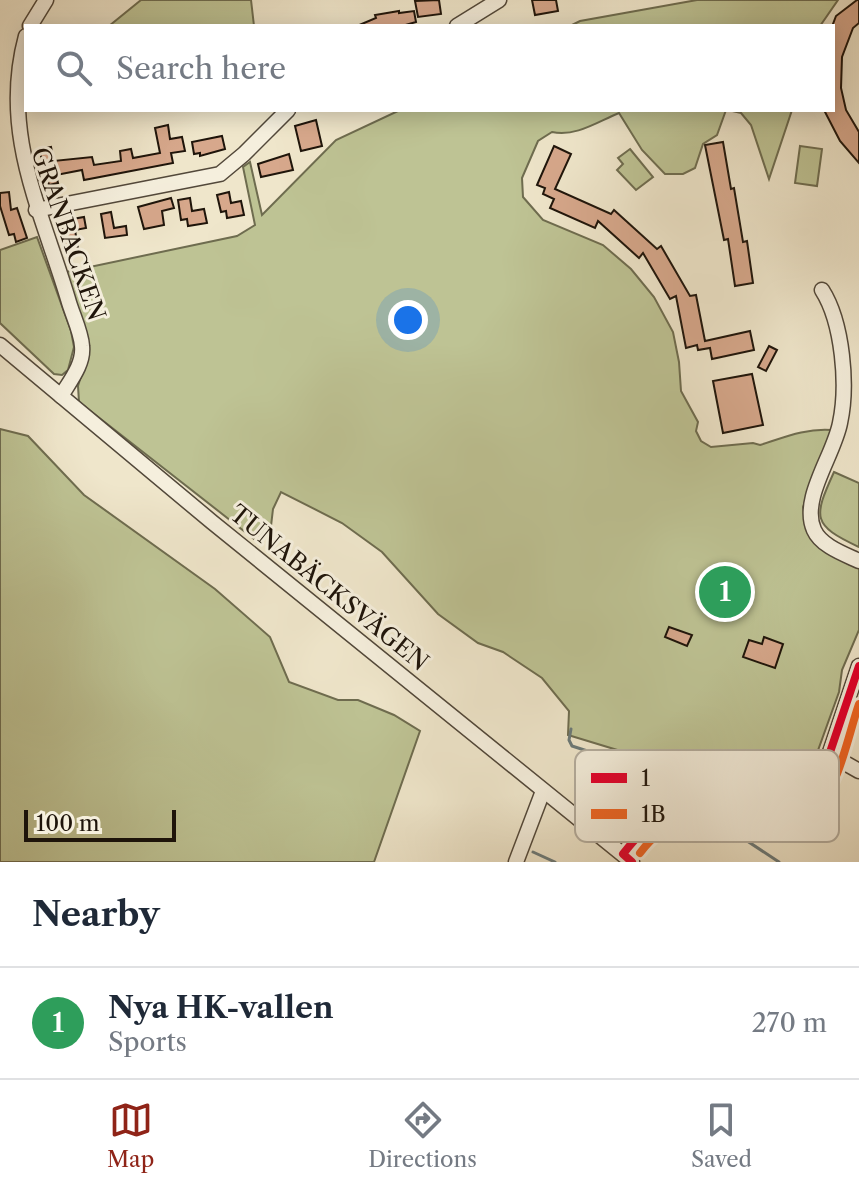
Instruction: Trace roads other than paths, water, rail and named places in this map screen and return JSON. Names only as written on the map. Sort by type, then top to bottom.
[{"type":"street","points":[[31,24],[46,0]]},
{"type":"street","points":[[460,24],[499,0]]},
{"type":"street","name":"GRANBACKEN","points":[[24,41],[19,54],[11,111],[20,171],[60,274],[82,346],[75,374],[61,396]]},
{"type":"street","points":[[36,210],[220,174],[286,112]]},
{"type":"street","points":[[822,290],[831,303],[838,334],[844,390],[840,424],[813,498],[810,518],[818,537],[859,561]]},
{"type":"street","name":"TUNABÄCKSVÄGEN","points":[[0,345],[212,522],[575,817]]},
{"type":"street","points":[[830,750],[859,666]]},
{"type":"street","points":[[839,760],[859,771]]},
{"type":"street","points":[[516,862],[543,791]]},
{"type":"street","name":"TUNABÄCKSVÄGEN","points":[[607,842],[627,858]]},
{"type":"waterway","points":[[571,729],[569,740],[572,746],[584,750]]},
{"type":"waterway","points":[[749,842],[779,862]]},
{"type":"waterway","points":[[533,852],[555,862]]},
{"type":"place","name":"Nya HK-vallen","points":[[725,592]]}]
